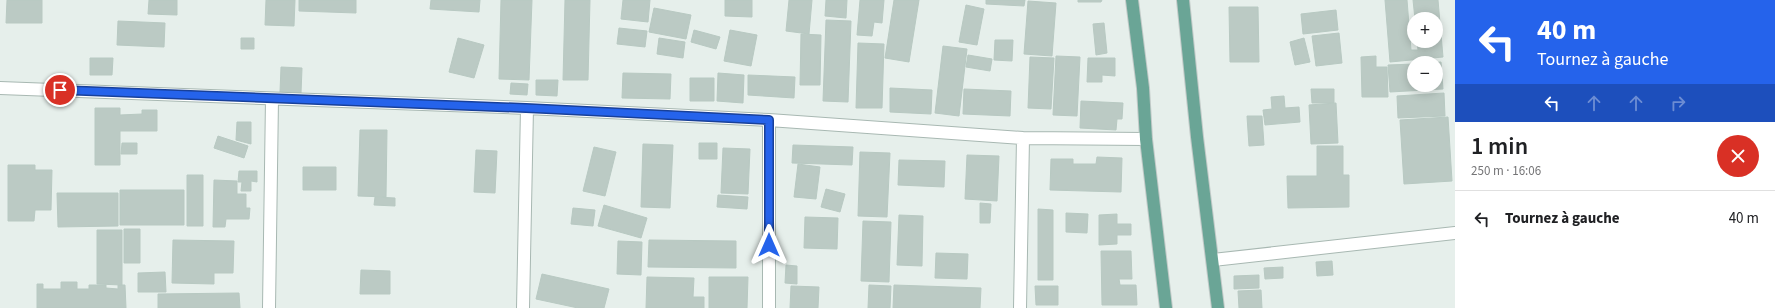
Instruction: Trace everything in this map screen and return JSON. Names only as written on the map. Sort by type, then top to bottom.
[{"type":"main road","points":[[1132,0],[1143,88],[1146,139],[1166,308]]},
{"type":"main road","points":[[1182,0],[1218,308]]},
{"type":"street","points":[[0,88],[526,108],[769,120],[1023,138],[1146,139]]},
{"type":"street","points":[[269,308],[272,99]]},
{"type":"street","points":[[523,308],[526,108]]},
{"type":"street","points":[[769,120],[769,308]]},
{"type":"street","points":[[1020,308],[1023,138]]},
{"type":"street","points":[[1213,260],[1455,233]]},
{"type":"building","points":[[7,0],[42,0],[42,23],[6,23]]},
{"type":"building","points":[[149,0],[177,0],[177,15],[148,14]]},
{"type":"building","points":[[266,0],[295,0],[294,26],[265,25]]},
{"type":"building","points":[[299,0],[356,0],[356,13],[299,11]]},
{"type":"building","points":[[431,0],[480,0],[479,12],[430,9]]},
{"type":"building","points":[[501,0],[532,0],[529,80],[499,79]]},
{"type":"building","points":[[565,0],[590,0],[588,80],[563,80]]},
{"type":"building","points":[[623,0],[650,0],[648,22],[621,19]]},
{"type":"building","points":[[725,0],[752,0],[752,17],[725,16]]},
{"type":"building","points":[[789,0],[812,0],[809,34],[786,31]]},
{"type":"building","points":[[826,0],[847,0],[846,18],[825,16]]},
{"type":"building","points":[[860,0],[884,0],[882,23],[874,22],[872,36],[857,35]]},
{"type":"building","points":[[894,0],[919,0],[909,62],[885,58]]},
{"type":"building","points":[[986,0],[1025,0],[1024,6],[986,4]]},
{"type":"building","points":[[1078,0],[1102,0],[1101,2],[1078,2]]},
{"type":"building","points":[[1385,0],[1407,0],[1407,48],[1411,48],[1411,50],[1418,50],[1418,48],[1442,48],[1443,56],[1407,56],[1407,60],[1390,62]]},
{"type":"building","points":[[1413,0],[1438,0],[1439,12],[1414,12]]},
{"type":"building","points":[[1028,1],[1056,3],[1052,56],[1024,54]]},
{"type":"building","points":[[966,5],[984,9],[977,45],[959,42]]},
{"type":"building","points":[[1229,7],[1258,7],[1259,62],[1230,62]]},
{"type":"building","points":[[654,8],[691,15],[686,39],[649,32]]},
{"type":"building","points":[[1336,10],[1338,30],[1303,34],[1301,14]]},
{"type":"building","points":[[826,20],[851,21],[848,102],[823,101]]},
{"type":"building","points":[[118,21],[165,23],[164,47],[117,45]]},
{"type":"building","points":[[1104,23],[1107,53],[1096,55],[1093,24]]},
{"type":"building","points":[[619,28],[647,31],[645,47],[617,44]]},
{"type":"building","points":[[694,30],[720,37],[716,49],[691,42]]},
{"type":"building","points":[[730,30],[757,35],[751,66],[724,61]]},
{"type":"building","points":[[1339,33],[1342,63],[1316,66],[1312,36]]},
{"type":"building","points":[[801,34],[821,35],[820,85],[800,85]]},
{"type":"building","points":[[241,38],[254,38],[254,49],[241,49]]},
{"type":"building","points":[[458,38],[484,45],[474,78],[449,72]]},
{"type":"building","points":[[659,38],[685,42],[683,58],[657,54]]},
{"type":"building","points":[[1304,38],[1310,62],[1295,65],[1290,42]]},
{"type":"building","points":[[995,40],[1013,40],[1012,61],[994,60]]},
{"type":"building","points":[[858,43],[884,44],[882,108],[856,108]]},
{"type":"building","points":[[943,46],[967,49],[959,116],[935,113]]},
{"type":"building","points":[[968,55],[992,59],[990,71],[966,67]]},
{"type":"building","points":[[1056,56],[1080,57],[1077,116],[1053,115]]},
{"type":"building","points":[[1376,56],[1376,67],[1387,67],[1388,97],[1362,97],[1361,57]]},
{"type":"building","points":[[1030,57],[1054,58],[1051,109],[1028,108]]},
{"type":"building","points":[[90,58],[113,58],[112,75],[90,75]]},
{"type":"building","points":[[1088,58],[1115,58],[1115,76],[1102,75],[1102,82],[1087,82]]},
{"type":"building","points":[[1407,64],[1407,91],[1390,92],[1388,65]]},
{"type":"building","points":[[281,67],[302,68],[301,93],[280,92]]},
{"type":"building","points":[[623,73],[671,74],[670,99],[622,98]]},
{"type":"building","points":[[718,73],[744,75],[743,103],[717,101]]},
{"type":"building","points":[[748,75],[795,77],[794,98],[748,95]]},
{"type":"building","points":[[690,78],[714,78],[714,101],[690,101]]},
{"type":"building","points":[[536,80],[558,80],[557,96],[536,95]]},
{"type":"building","points":[[511,83],[528,84],[527,95],[510,94]]},
{"type":"building","points":[[890,88],[932,90],[931,114],[890,112]]},
{"type":"building","points":[[964,89],[1011,91],[1010,116],[963,114]]},
{"type":"building","points":[[1311,89],[1334,89],[1334,103],[1312,103]]},
{"type":"building","points":[[1444,93],[1445,116],[1398,118],[1397,96]]},
{"type":"building","points":[[1284,96],[1285,108],[1299,107],[1300,122],[1265,125],[1263,110],[1272,109],[1271,97]]},
{"type":"building","points":[[1081,101],[1123,103],[1122,119],[1117,119],[1116,130],[1080,128]]},
{"type":"building","points":[[1336,103],[1338,143],[1311,144],[1309,105]]},
{"type":"building","points":[[95,108],[120,108],[120,115],[142,114],[142,110],[157,110],[157,131],[120,131],[120,165],[95,165]]},
{"type":"building","points":[[1247,116],[1262,116],[1264,145],[1249,146]]},
{"type":"building","points":[[1448,117],[1452,181],[1404,184],[1400,120]]},
{"type":"building","points":[[237,122],[251,122],[251,144],[236,140]]},
{"type":"building","points":[[360,130],[387,130],[386,197],[358,196]]},
{"type":"building","points":[[218,136],[248,146],[244,158],[214,148]]},
{"type":"building","points":[[122,143],[137,143],[137,154],[121,154]]},
{"type":"building","points":[[699,143],[717,143],[717,159],[699,159]]},
{"type":"building","points":[[643,144],[673,145],[670,208],[641,207]]},
{"type":"building","points":[[793,145],[853,147],[852,165],[792,163]]},
{"type":"building","points":[[1317,146],[1343,146],[1343,175],[1349,175],[1349,207],[1288,208],[1287,176],[1317,176]]},
{"type":"building","points":[[594,147],[616,152],[605,196],[583,191]]},
{"type":"building","points":[[723,148],[750,149],[748,194],[721,193]]},
{"type":"building","points":[[476,150],[497,151],[495,193],[474,192]]},
{"type":"building","points":[[860,152],[890,153],[887,217],[858,216]]},
{"type":"building","points":[[967,155],[999,156],[997,201],[965,199]]},
{"type":"building","points":[[1097,157],[1122,158],[1121,192],[1050,190],[1051,159],[1073,159],[1073,164],[1096,164]]},
{"type":"building","points":[[899,160],[945,161],[944,187],[898,185]]},
{"type":"building","points":[[798,164],[820,167],[816,199],[794,197]]},
{"type":"building","points":[[8,165],[35,165],[35,170],[52,170],[51,210],[35,210],[34,221],[8,221]]},
{"type":"building","points":[[303,167],[336,167],[336,190],[303,190]]},
{"type":"building","points":[[239,171],[257,171],[257,182],[251,181],[251,191],[241,191],[242,182],[238,182]]},
{"type":"building","points":[[187,175],[203,175],[203,226],[187,226]]},
{"type":"building","points":[[214,180],[237,181],[237,194],[246,194],[246,208],[250,208],[249,219],[226,219],[225,227],[213,227]]},
{"type":"building","points":[[826,189],[845,194],[840,212],[821,207]]},
{"type":"building","points":[[120,190],[184,190],[184,225],[120,225]]},
{"type":"building","points":[[57,193],[118,193],[118,226],[58,227]]},
{"type":"building","points":[[718,195],[748,197],[747,209],[717,207]]},
{"type":"building","points":[[375,197],[395,198],[395,206],[374,205]]},
{"type":"building","points":[[980,203],[991,204],[990,223],[980,223]]},
{"type":"building","points":[[604,205],[647,218],[641,238],[598,226]]},
{"type":"building","points":[[573,208],[595,210],[593,226],[571,224]]},
{"type":"building","points":[[1038,209],[1053,210],[1053,280],[1038,280]]},
{"type":"building","points":[[1066,213],[1088,214],[1087,233],[1066,232]]},
{"type":"building","points":[[1117,214],[1117,224],[1131,224],[1131,235],[1117,235],[1117,244],[1099,245],[1099,215]]},
{"type":"building","points":[[899,215],[923,216],[922,266],[897,265]]},
{"type":"building","points":[[805,217],[838,218],[837,249],[804,248]]},
{"type":"building","points":[[863,221],[891,222],[889,282],[861,281]]},
{"type":"building","points":[[124,229],[140,229],[140,263],[124,263]]},
{"type":"building","points":[[97,230],[122,230],[122,285],[97,284]]},
{"type":"building","points":[[173,240],[234,241],[233,273],[214,273],[214,284],[172,283]]},
{"type":"building","points":[[649,240],[736,241],[736,268],[648,267]]},
{"type":"building","points":[[618,241],[642,242],[641,275],[617,274]]},
{"type":"building","points":[[1101,251],[1131,251],[1132,279],[1119,279],[1120,285],[1136,285],[1137,305],[1102,305]]},
{"type":"building","points":[[936,253],[968,254],[967,279],[935,278]]},
{"type":"building","points":[[1332,261],[1333,275],[1317,276],[1316,262]]},
{"type":"building","points":[[786,265],[797,266],[797,284],[785,283]]},
{"type":"building","points":[[1283,267],[1283,278],[1265,279],[1264,268]]},
{"type":"building","points":[[361,270],[390,271],[390,294],[360,294]]},
{"type":"building","points":[[165,272],[166,292],[138,292],[138,273]]},
{"type":"building","points":[[542,274],[609,289],[604,308],[578,308],[536,299]]},
{"type":"building","points":[[1259,275],[1259,288],[1234,289],[1234,276]]},
{"type":"building","points":[[647,277],[694,278],[693,297],[704,297],[704,308],[646,308]]},
{"type":"building","points":[[709,277],[748,277],[747,308],[709,308]]},
{"type":"building","points":[[61,282],[77,282],[77,289],[89,289],[89,285],[106,285],[106,288],[118,289],[118,285],[125,285],[126,308],[37,308],[37,284],[43,284],[43,289],[61,289]]},
{"type":"building","points":[[869,285],[891,286],[890,308],[868,308]]},
{"type":"building","points":[[894,285],[981,288],[980,308],[893,308]]},
{"type":"building","points":[[791,286],[819,287],[818,308],[790,308]]},
{"type":"building","points":[[1035,286],[1058,286],[1058,305],[1036,305]]},
{"type":"building","points":[[1261,290],[1262,308],[1239,308],[1238,291]]},
{"type":"building","points":[[239,293],[240,308],[158,308],[158,294]]},
{"type":"route","points":[[60,90],[526,108],[769,120],[769,245]]}]
